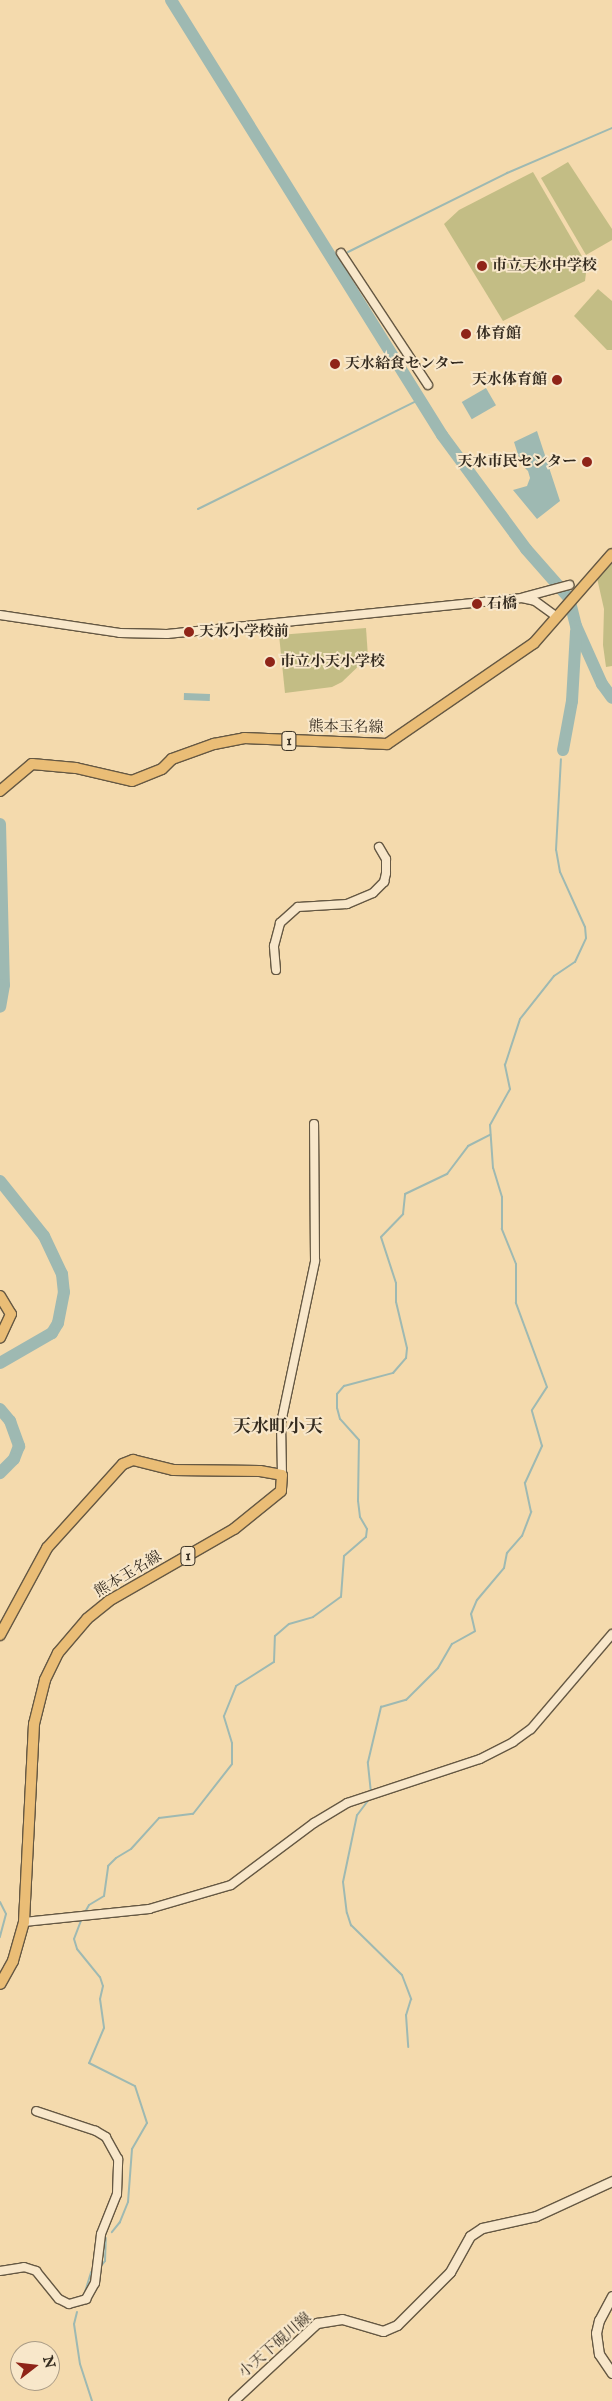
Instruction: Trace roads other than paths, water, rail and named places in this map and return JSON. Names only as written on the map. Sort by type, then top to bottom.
[{"type":"main road","name":"熊本玉名線","points":[[0,791],[32,764],[68,766],[132,781],[162,769],[172,759],[214,744],[244,738],[386,744],[515,658],[566,608],[612,554]]},
{"type":"main road","points":[[0,1296],[11,1314],[0,1338]]},
{"type":"main road","points":[[0,1635],[47,1548],[123,1464],[134,1460],[173,1470],[250,1471],[282,1475]]},
{"type":"main road","name":"熊本玉名線","points":[[0,1984],[13,1961],[24,1922],[34,1724],[44,1680],[58,1653],[87,1619],[109,1601],[234,1529],[281,1491],[282,1475]]},
{"type":"main road","name":"小天下硯川線","points":[[233,2401],[317,2323],[342,2319],[383,2331],[397,2325],[450,2272],[460,2251],[476,2232],[536,2216],[612,2181]]},
{"type":"main road","points":[[612,2296],[596,2333],[600,2354],[612,2373]]},
{"type":"street","points":[[341,253],[428,385]]},
{"type":"street","points":[[0,615],[120,633],[167,634],[522,598],[567,586]]},
{"type":"street","points":[[522,598],[535,602],[557,617]]},
{"type":"street","points":[[276,970],[274,946],[280,923],[298,907],[348,904],[373,893],[384,882],[386,873],[386,859],[379,847]]},
{"type":"street","points":[[282,1475],[281,1423],[315,1261],[314,1124]]},
{"type":"street","points":[[24,1922],[92,1917],[150,1909],[224,1888],[259,1867],[314,1823],[360,1796],[480,1759],[513,1742],[531,1728],[612,1634]]},
{"type":"street","points":[[0,2271],[13,2267],[30,2269],[45,2278],[59,2299],[69,2304],[86,2299],[96,2283],[103,2227],[117,2194],[118,2159],[106,2137],[96,2131],[36,2112]]},
{"type":"water","points":[[486,388],[496,405],[472,419],[462,402]]},
{"type":"water","points":[[537,431],[560,501],[537,519],[513,490],[527,486],[530,478],[528,471],[521,464],[514,442]]},
{"type":"water","points":[[184,693],[210,694],[210,701],[184,700]]},
{"type":"waterway","points":[[171,0],[442,435],[526,549],[569,598],[576,626],[602,684],[612,698]]},
{"type":"waterway","points":[[348,252],[507,173],[612,128]]},
{"type":"waterway","points":[[330,261],[337,259]]},
{"type":"waterway","points":[[198,509],[421,399]]},
{"type":"waterway","points":[[563,750],[572,701],[576,631]]},
{"type":"waterway","points":[[371,1793],[368,1762],[381,1707],[406,1700],[438,1668],[452,1644],[475,1631],[471,1614],[477,1600],[504,1568],[507,1553],[522,1536],[531,1512],[525,1483],[542,1446],[532,1410],[547,1387],[516,1303],[516,1264],[502,1229],[502,1197],[493,1168],[490,1125],[510,1089],[505,1065],[520,1019],[554,976],[575,962],[586,938],[585,927],[560,872],[556,850],[561,759]]},
{"type":"waterway","points":[[0,824],[4,985],[0,1007]]},
{"type":"waterway","points":[[84,1914],[89,1905],[104,1896],[108,1866],[116,1858],[131,1849],[159,1818],[193,1814],[232,1764],[232,1743],[224,1716],[236,1686],[274,1662],[275,1636],[289,1624],[313,1617],[341,1597],[344,1556],[366,1537],[367,1529],[360,1517],[358,1501],[359,1440],[340,1419],[337,1408],[337,1394],[344,1386],[393,1373],[406,1358],[407,1348],[396,1302],[396,1283],[381,1237],[403,1214],[405,1194],[447,1174],[468,1146],[490,1135]]},
{"type":"waterway","points":[[0,1181],[44,1236],[62,1274],[64,1292],[58,1323],[52,1333],[0,1363]]},
{"type":"waterway","points":[[0,1409],[10,1421],[19,1446],[14,1459],[0,1473]]},
{"type":"waterway","points":[[370,1798],[357,1815],[343,1882],[347,1913],[351,1925],[402,1975],[411,1999],[406,2015],[408,2047]]},
{"type":"waterway","points":[[0,1902],[6,1914],[0,1937]]},
{"type":"waterway","points":[[82,1918],[74,1939],[77,1949],[100,1977],[103,1986],[100,1999],[104,2028],[89,2063],[135,2086],[147,2123],[132,2149],[128,2202],[120,2222],[112,2232]]},
{"type":"waterway","points":[[100,2267],[105,2261],[106,2238]]},
{"type":"waterway","points":[[85,2292],[91,2272]]},
{"type":"waterway","points":[[77,2312],[74,2324],[80,2364],[92,2401]]},
{"type":"place","name":"市立天水中学校","points":[[482,266]]},
{"type":"place","name":"体育館","points":[[466,334]]},
{"type":"place","name":"天水給食センター","points":[[335,364]]},
{"type":"place","name":"天水体育館","points":[[557,380]]},
{"type":"place","name":"天水市民センター","points":[[587,462]]},
{"type":"place","name":"石橋","points":[[477,604]]},
{"type":"place","name":"天水小学校前","points":[[189,632]]},
{"type":"place","name":"市立小天小学校","points":[[270,662]]},
{"type":"district","name":"天水町小天","points":[[278,1428]]}]
